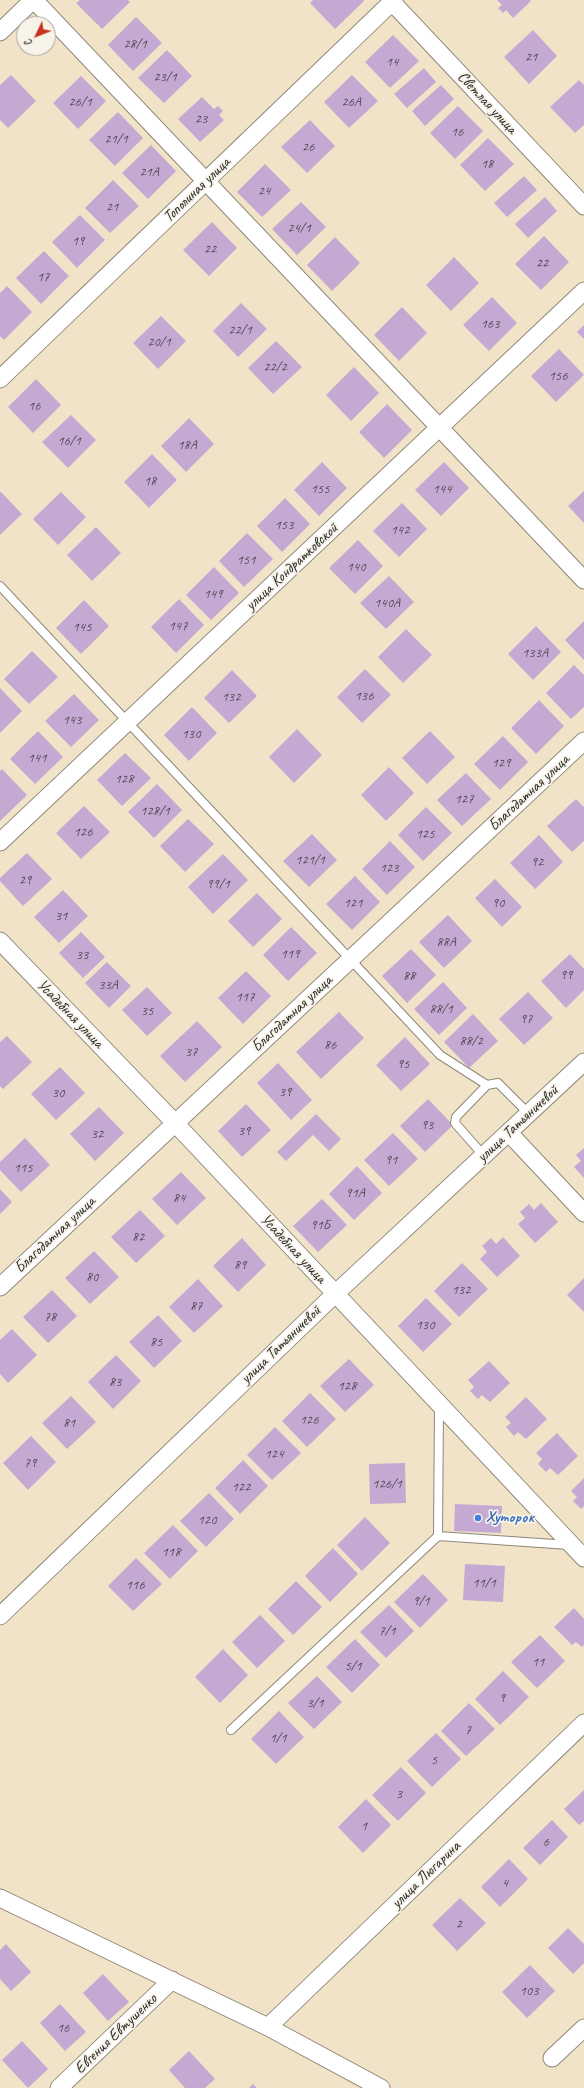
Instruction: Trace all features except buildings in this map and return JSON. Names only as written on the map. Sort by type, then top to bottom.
[{"type":"street","points":[[0,32],[33,0],[584,580]]},
{"type":"street","name":"Тополиная улица","points":[[0,379],[392,1]]},
{"type":"street","name":"Светлая улица","points":[[392,1],[584,206]]},
{"type":"street","name":"улица Кондратковской","points":[[0,842],[584,291]]},
{"type":"street","name":"Благодатная улица","points":[[0,1287],[584,741]]},
{"type":"street","name":"Усадебная улица","points":[[0,941],[175,1123],[334,1294],[584,1558]]},
{"type":"street","name":"улица Татьяничевой","points":[[0,1616],[334,1294],[584,1062]]},
{"type":"street","points":[[509,1133],[584,1213]]},
{"type":"street","name":"улица Люгарина","points":[[268,2027],[584,1723]]},
{"type":"street","points":[[0,1898],[268,2027],[381,2088]]},
{"type":"street","name":"Евгения Евтушенко","points":[[59,2088],[172,1980]]},
{"type":"street","points":[[552,2058],[584,2028]]},
{"type":"lane","points":[[0,586],[440,1055],[487,1085]]},
{"type":"lane","points":[[484,1156],[455,1123],[456,1117],[487,1085],[498,1083],[529,1114]]},
{"type":"lane","points":[[231,1730],[438,1536],[439,1405]]},
{"type":"lane","points":[[438,1536],[572,1546]]},
{"type":"place","name":"Хуторок","points":[[478,1518]]}]
